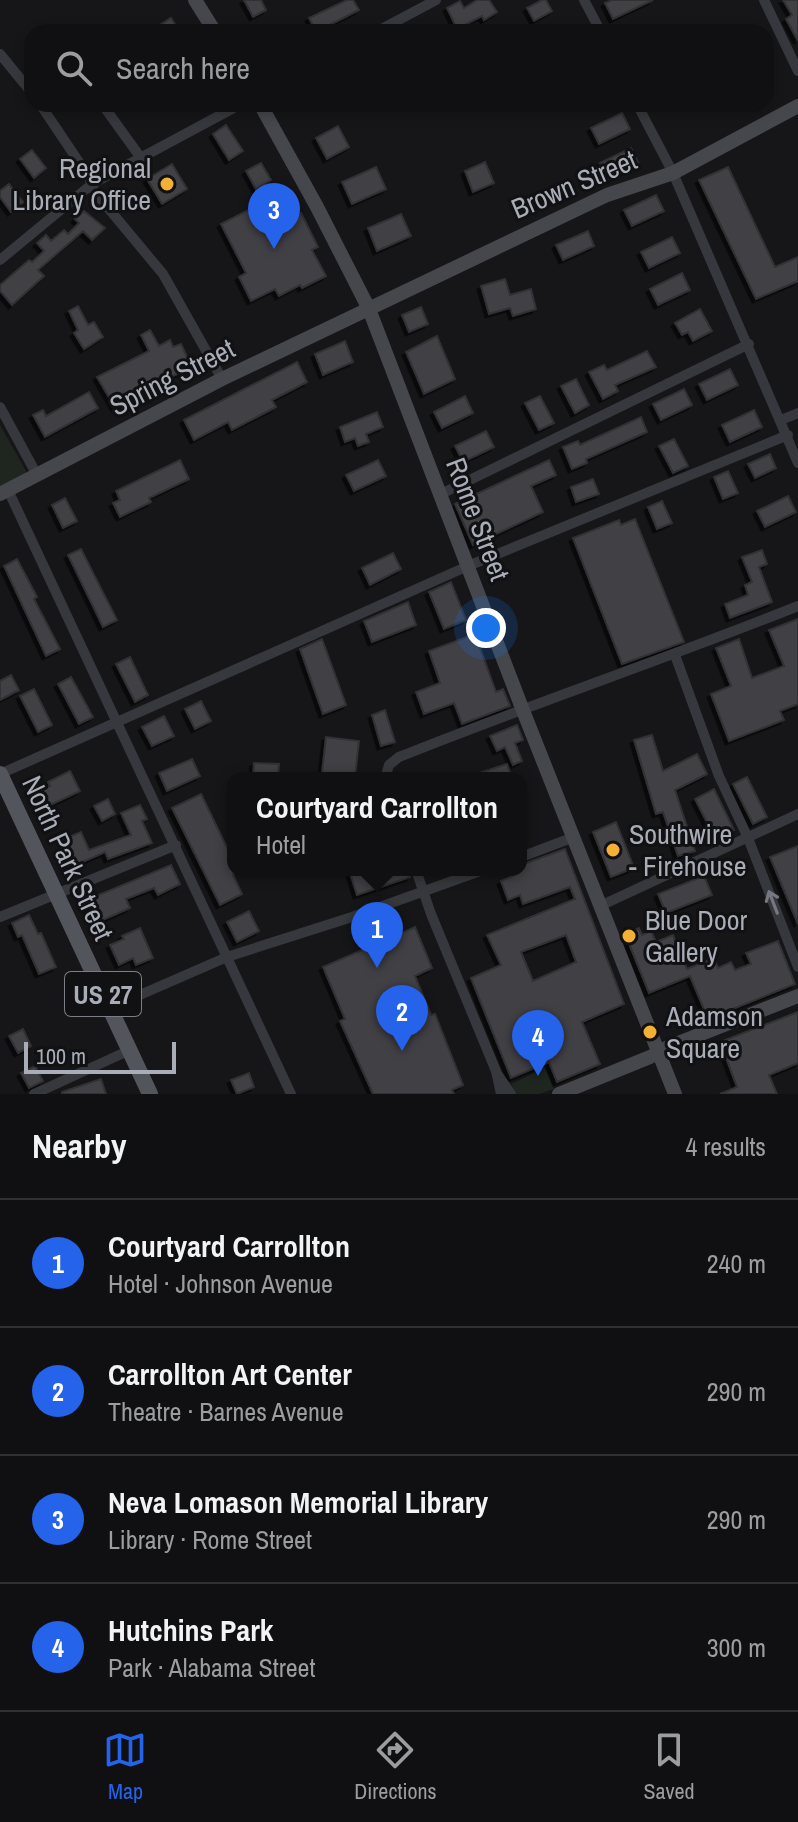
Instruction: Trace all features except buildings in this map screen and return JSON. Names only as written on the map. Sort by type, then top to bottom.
[{"type":"main road","name":"North Park Street","points":[[0,774],[150,1094]]},
{"type":"street","points":[[195,0],[210,24]]},
{"type":"street","points":[[391,24],[436,0]]},
{"type":"street","points":[[584,0],[597,24]]},
{"type":"street","points":[[764,0],[798,71]]},
{"type":"street","points":[[0,54],[24,83]]},
{"type":"street","name":"Brown Street","points":[[369,309],[607,195],[673,173],[798,106]]},
{"type":"street","points":[[45,112],[92,184],[163,274],[222,379]]},
{"type":"street","points":[[108,112],[141,158]]},
{"type":"street","points":[[0,260],[92,184],[226,112]]},
{"type":"street","name":"Rome Street","points":[[264,112],[369,309],[675,1094]]},
{"type":"street","points":[[641,112],[673,173],[798,463]]},
{"type":"street","name":"Spring Street","points":[[4,492],[222,379],[369,309]]},
{"type":"street","points":[[441,494],[749,344]]},
{"type":"street","points":[[0,407],[37,475]]},
{"type":"street","points":[[781,420],[798,413]]},
{"type":"street","points":[[0,774],[468,566],[788,435]]},
{"type":"street","points":[[4,492],[117,721],[291,1094]]},
{"type":"street","points":[[387,772],[389,765],[399,757],[798,606]]},
{"type":"street","points":[[675,655],[719,776],[748,838],[798,967]]},
{"type":"street","points":[[600,906],[798,814]]},
{"type":"street","points":[[527,855],[574,837]]},
{"type":"street","points":[[0,917],[176,845]]},
{"type":"street","points":[[418,876],[496,1072],[501,1094]]},
{"type":"street","points":[[110,1008],[227,957],[466,876]]},
{"type":"street","points":[[559,1094],[798,996]]},
{"type":"street","points":[[34,1094],[130,1050]]},
{"type":"street","points":[[496,1072],[511,1094]]},
{"type":"shaded area","points":[[0,425],[26,471],[24,476],[0,487]]},
{"type":"shaded area","points":[[545,1068],[554,1089],[539,1094],[516,1094],[511,1084]]},
{"type":"place","name":"Regional Library Office","points":[[167,184]]},
{"type":"place","name":"Neva Lomason Memorial Library","points":[[274,249]]},
{"type":"place","name":"Southwire - Firehouse","points":[[613,850]]},
{"type":"place","name":"Blue Door Gallery","points":[[629,936]]},
{"type":"place","name":"Courtyard Carrollton","points":[[377,968]]},
{"type":"place","name":"Adamson Square","points":[[650,1032]]},
{"type":"place","name":"Carrollton Art Center","points":[[402,1051]]},
{"type":"place","name":"Hutchins Park","points":[[538,1076]]}]
